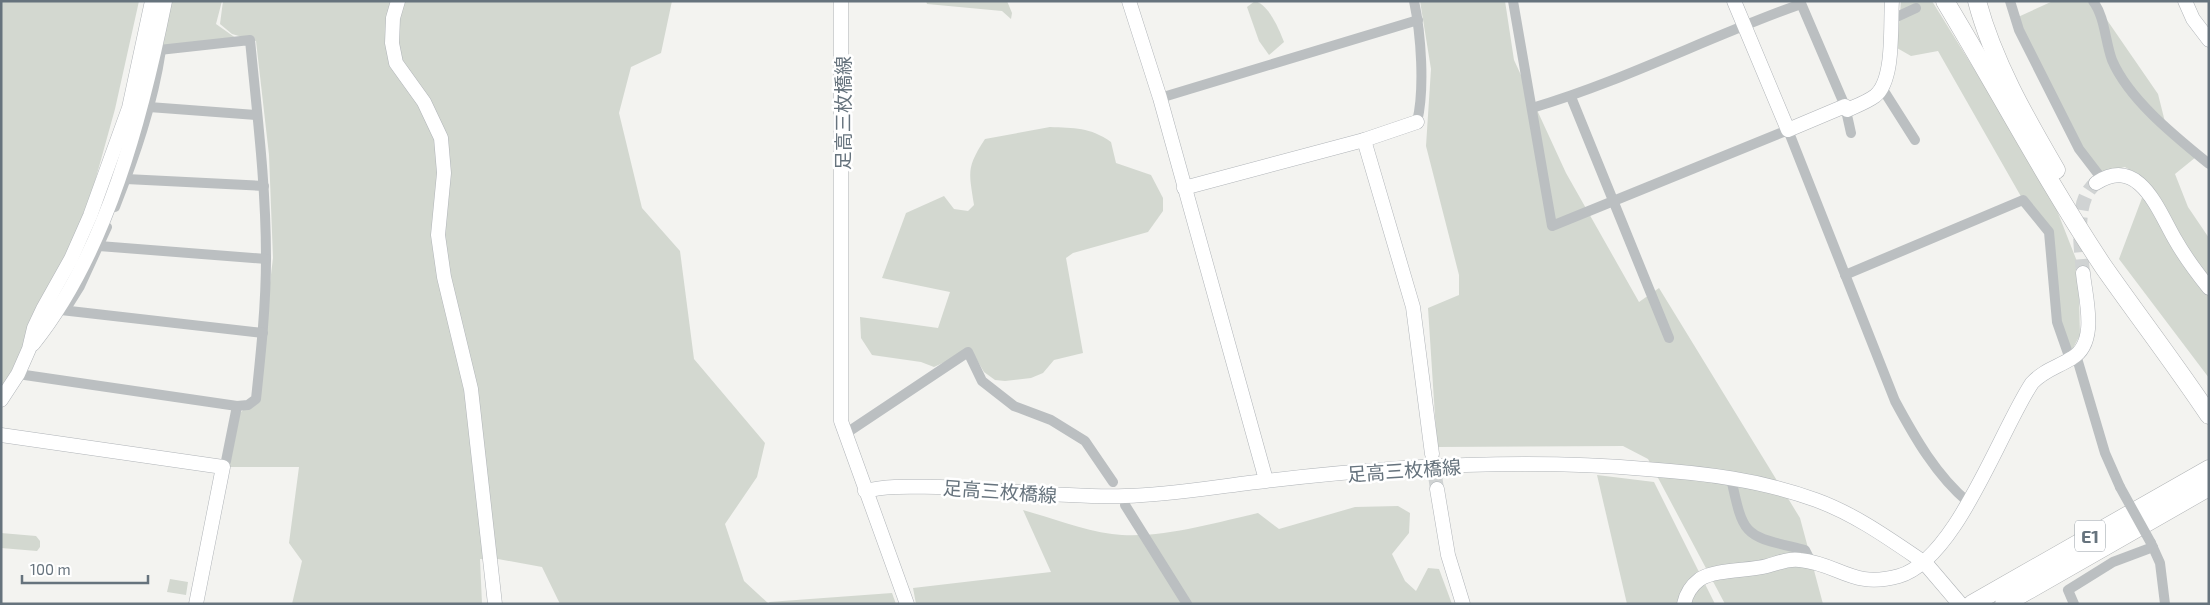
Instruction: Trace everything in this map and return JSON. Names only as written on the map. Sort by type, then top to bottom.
[{"type":"highway","points":[[1945,1],[2035,158],[2098,258],[2209,415]]},
{"type":"highway","points":[[1952,1],[1971,44]]},
{"type":"highway","points":[[1971,1],[2016,97],[2080,209],[2209,395]]},
{"type":"highway","points":[[1977,1],[1985,33]]},
{"type":"highway","name":"E1","points":[[1972,604],[2209,469]]},
{"type":"highway","name":"E1","points":[[2004,604],[2209,487]]},
{"type":"main road","points":[[1924,563],[1958,601]]},
{"type":"street","points":[[1,400],[18,374],[30,349],[34,328],[80,286],[99,246],[126,179],[156,84],[152,1]]},
{"type":"street","points":[[55,310],[71,259],[90,216],[129,108],[153,51],[165,1]]},
{"type":"street","points":[[398,1],[393,18],[392,43],[396,63],[424,102],[440,138],[444,173],[438,235],[444,277],[471,389],[495,604]]},
{"type":"street","name":"足高三枚橋線","points":[[841,1],[841,421],[907,604]]},
{"type":"street","points":[[1128,1],[1160,98],[1266,480]]},
{"type":"street","points":[[1184,188],[1364,140],[1417,122],[1421,105],[1418,20],[1414,1]]},
{"type":"street","points":[[1513,1],[1552,226],[1845,106]]},
{"type":"street","points":[[1734,1],[1788,130],[1895,402],[1913,435],[1932,463],[1968,502]]},
{"type":"street","points":[[1845,106],[1847,110],[1864,103],[1882,88],[1888,68],[1892,1]]},
{"type":"street","points":[[2010,1],[2019,30],[2079,149],[2099,181],[2123,176],[2134,180],[2144,187],[2153,197],[2184,255],[2209,288]]},
{"type":"street","points":[[2092,1],[2100,15],[2112,60],[2131,88],[2167,130],[2209,164]]},
{"type":"street","points":[[2185,1],[2193,19],[2209,40]]},
{"type":"street","points":[[1532,108],[1571,97],[1743,24],[1801,3],[1845,106],[1851,133]]},
{"type":"street","points":[[1890,20],[1916,8]]},
{"type":"street","points":[[1160,98],[1262,65],[1418,20]]},
{"type":"street","points":[[18,374],[238,406],[248,405],[256,399],[263,333],[266,259],[264,186],[250,40],[153,51]]},
{"type":"street","points":[[1882,88],[1914,140]]},
{"type":"street","points":[[1571,97],[1669,338]]},
{"type":"street","points":[[149,107],[257,115]]},
{"type":"street","points":[[1364,140],[1413,307],[1432,454]]},
{"type":"street","points":[[126,179],[264,186]]},
{"type":"street","points":[[1845,275],[2023,200],[2049,232],[2052,248],[2057,322],[2073,357],[2105,453],[2120,487],[2160,562],[2165,604]]},
{"type":"street","points":[[99,246],[266,259]]},
{"type":"street","points":[[1684,604],[1692,587],[1701,579],[1713,574],[1745,571],[1793,560],[1811,562],[1862,580],[1875,580],[1900,575],[1924,563],[1944,539],[1968,502],[2032,383],[2041,374],[2073,357],[2086,340],[2088,329],[2083,273]]},
{"type":"street","points":[[55,310],[263,333]]},
{"type":"street","points":[[845,434],[968,352],[982,381],[1014,406],[1059,424],[1085,441],[1112,482]]},
{"type":"street","points":[[196,604],[223,466],[238,406]]},
{"type":"street","points":[[1,435],[223,466]]},
{"type":"street","name":"足高三枚橋線","points":[[865,491],[887,486],[967,488],[1072,496],[1126,496],[1179,492],[1266,480],[1487,464],[1583,464],[1731,478],[1818,500],[1865,524],[1924,563]]},
{"type":"street","points":[[1731,478],[1742,523],[1750,533],[1760,539],[1805,550],[1811,562]]},
{"type":"street","points":[[1437,489],[1448,555],[1463,604]]},
{"type":"street","points":[[1125,505],[1187,604]]},
{"type":"street","points":[[2074,604],[2068,590],[2113,562],[2152,545]]},
{"type":"shaded area","points":[[1,1],[139,1],[115,109],[84,221],[11,372],[1,400]]},
{"type":"shaded area","points":[[157,1],[222,1],[216,24],[240,41],[155,51]]},
{"type":"shaded area","points":[[223,1],[672,1],[661,53],[631,67],[619,113],[642,208],[680,251],[694,359],[765,443],[757,477],[725,524],[744,581],[769,604],[560,604],[542,567],[498,559],[480,559],[482,604],[292,604],[302,561],[289,543],[299,467],[223,467],[235,417],[256,399],[273,258],[269,155],[256,41],[232,34],[220,24]]},
{"type":"shaded area","points":[[926,1],[1007,1],[1012,13],[1011,19],[1002,11],[927,4]]},
{"type":"shaded area","points":[[1255,1],[1260,3],[1269,12],[1284,42],[1269,55],[1259,41],[1247,7]]},
{"type":"shaded area","points":[[1420,1],[1505,1],[1514,60],[1566,173],[1639,302],[1659,288],[1800,518],[1823,604],[1725,604],[1648,459],[1623,446],[1437,447],[1428,308],[1459,295],[1459,275],[1426,146],[1431,69]]},
{"type":"shaded area","points":[[1901,1],[1932,1],[2049,190],[2078,264],[2080,335],[2072,350],[2057,322],[2044,224],[2023,200],[1938,51],[1911,56],[1897,48]]},
{"type":"shaded area","points":[[2053,1],[2087,1],[2107,20],[2158,94],[2165,122],[2196,157],[2175,174],[2188,207],[2209,238],[2209,378],[2119,259],[2148,182],[2125,167],[2103,173],[2090,157],[2055,99],[2018,17]]},
{"type":"shaded area","points":[[1050,127],[1082,129],[1096,133],[1111,142],[1116,163],[1151,175],[1163,198],[1163,211],[1148,232],[1073,253],[1066,258],[1083,353],[1054,360],[1043,373],[1031,378],[1005,381],[995,380],[984,372],[971,350],[934,367],[921,362],[872,355],[861,338],[860,317],[938,328],[950,292],[882,278],[906,213],[944,196],[954,209],[968,211],[974,205],[970,170],[985,139]]},
{"type":"shaded area","points":[[1597,475],[1654,482],[1715,604],[1627,604]]},
{"type":"shaded area","points":[[1398,506],[1410,513],[1409,533],[1392,554],[1405,581],[1416,591],[1428,568],[1439,569],[1452,604],[916,604],[913,588],[1051,572],[1023,510],[1090,530],[1112,534],[1148,535],[1185,530],[1258,513],[1279,529],[1355,507]]},
{"type":"shaded area","points":[[1,533],[36,536],[40,541],[40,547],[37,551],[1,548]]},
{"type":"shaded area","points":[[170,579],[188,582],[186,595],[167,592]]},
{"type":"shaded area","points":[[892,593],[896,604],[770,604],[769,602]]},
{"type":"tunnel","points":[[2083,273],[2080,238],[2081,212],[2089,191],[2096,183]]},
{"type":"tunnel","points":[[1432,455],[1437,489]]}]
